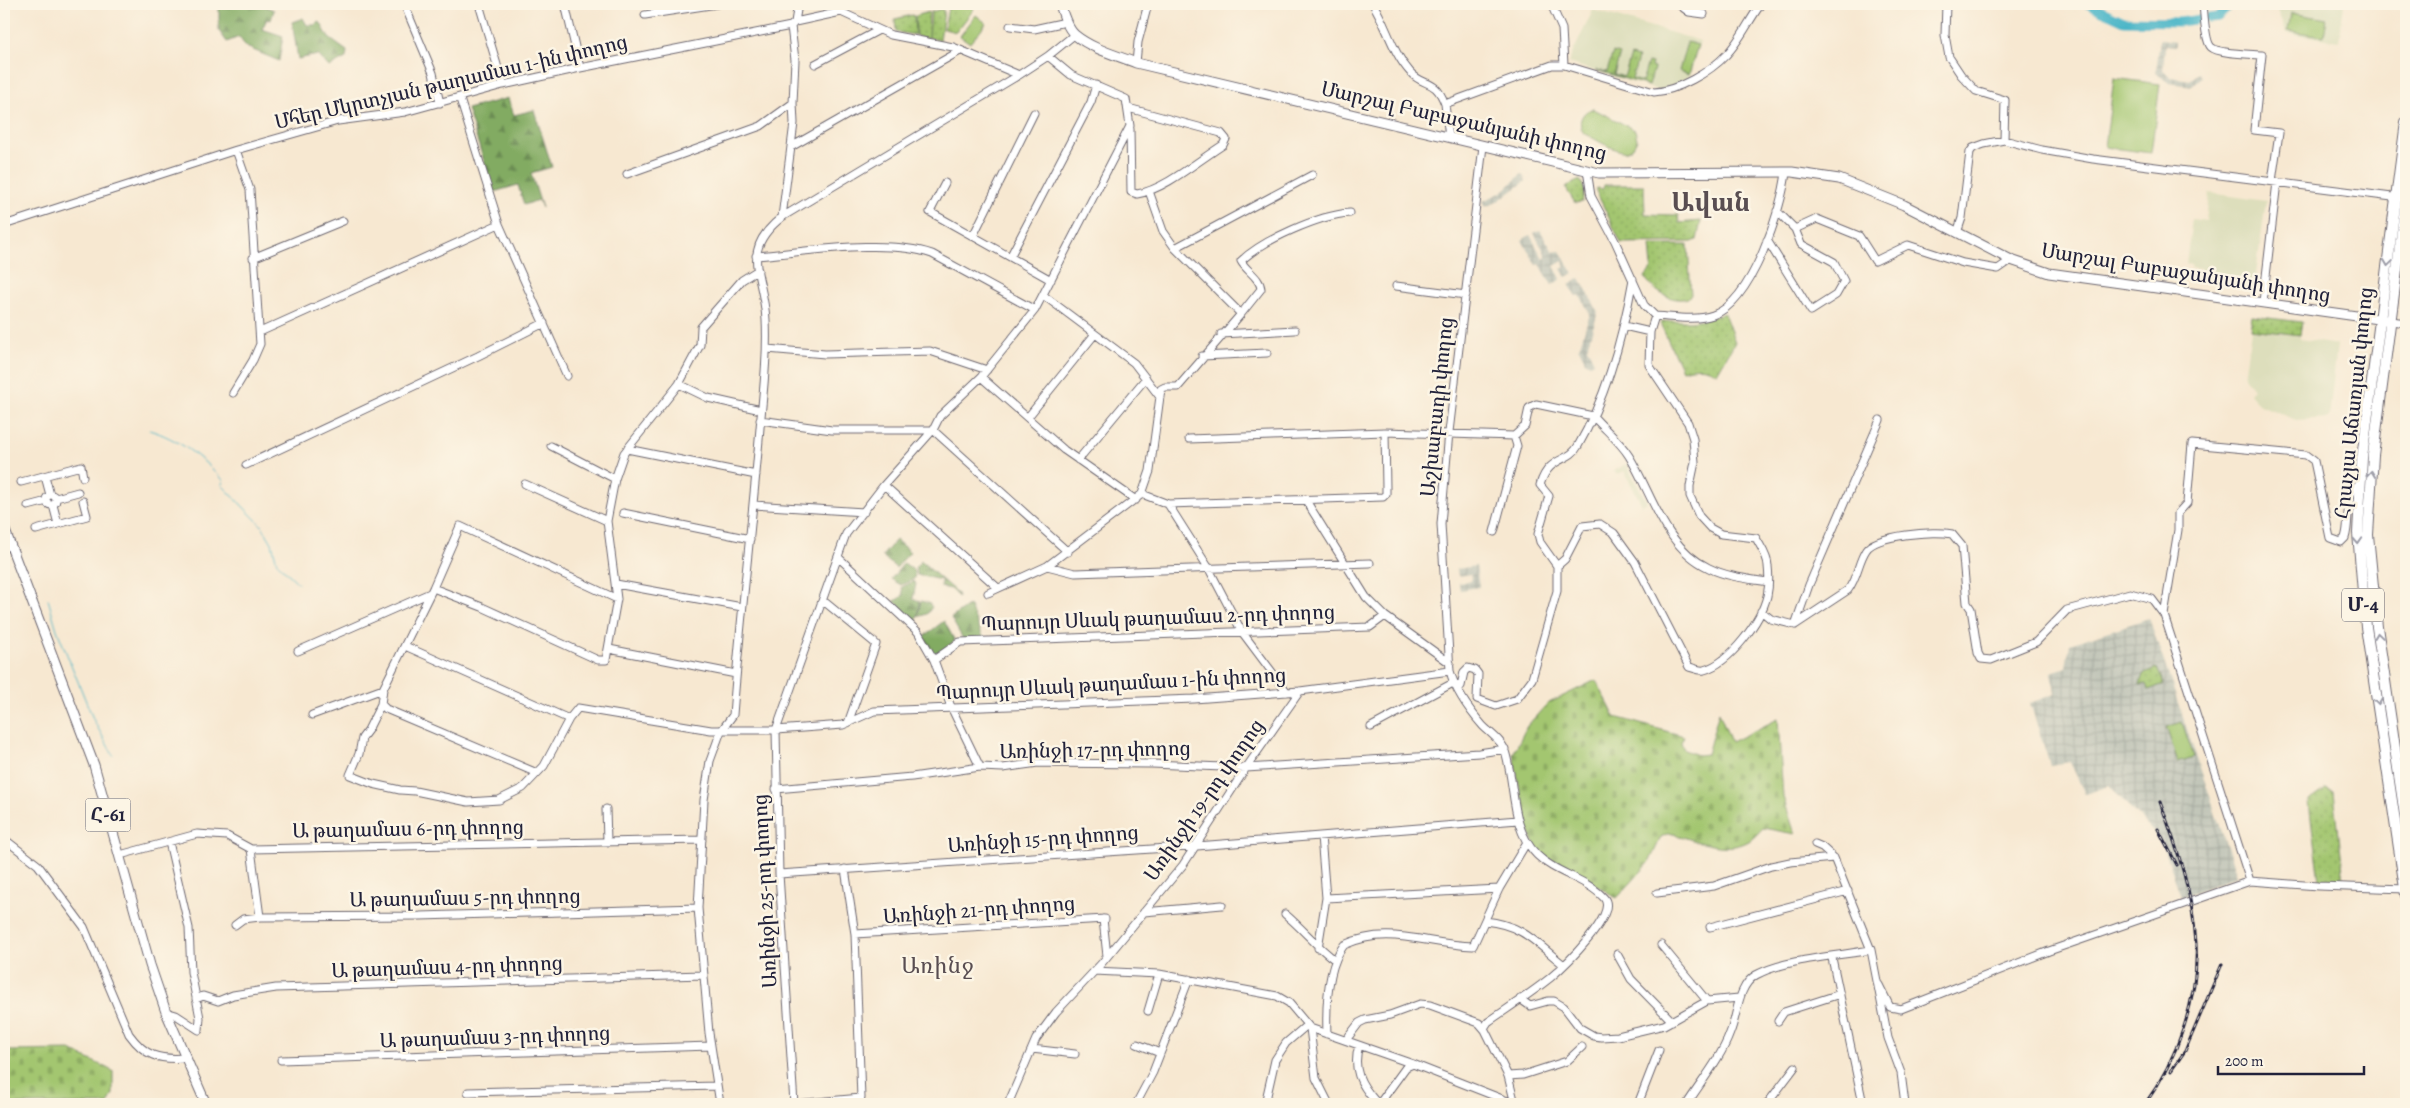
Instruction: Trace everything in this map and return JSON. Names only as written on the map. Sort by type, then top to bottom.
[{"type":"highway","name":"Հրաչյա Աճառյան փողոց","points":[[2406,122],[2403,199],[2386,320],[2359,484],[2358,533],[2363,608],[2406,891]]},
{"type":"highway","name":"Հրաչյա Աճառյան փողոց","points":[[2386,320],[2372,464],[2368,535],[2377,627],[2406,822]]},
{"type":"main road","name":"Մարշալ Բաբաջանյանի փողոց","points":[[1060,4],[1066,22],[1074,35],[1102,51],[1136,62],[1483,146],[1606,173],[1786,172],[1838,179],[1866,188],[1904,205],[2012,260],[2049,273],[2386,320]]},
{"type":"main road","name":"Հ-61","points":[[4,528],[94,765],[150,965],[166,1012],[206,1104]]},
{"type":"street","points":[[479,4],[503,85]]},
{"type":"street","points":[[565,4],[580,68]]},
{"type":"street","points":[[645,15],[717,4]]},
{"type":"street","points":[[782,217],[794,123],[795,60],[793,24],[798,4]]},
{"type":"street","points":[[1136,62],[1138,42],[1148,4]]},
{"type":"street","points":[[1373,4],[1403,63],[1411,74],[1431,83],[1440,91],[1445,104],[1449,137]]},
{"type":"street","points":[[1551,4],[1562,29],[1564,65]]},
{"type":"street","points":[[1678,4],[1689,12],[1704,14]]},
{"type":"street","points":[[1445,104],[1542,68],[1564,65],[1654,92],[1668,92],[1687,83],[1726,56],[1761,4]]},
{"type":"street","points":[[1946,4],[1946,35],[1949,57],[1960,75],[1976,91],[2005,100],[2004,140]]},
{"type":"street","points":[[2203,4],[2210,47],[2218,51],[2262,56],[2254,130],[2279,133],[2263,302]]},
{"type":"street","points":[[407,12],[433,73],[440,103]]},
{"type":"street","name":"Մհեր Մկրտչյան թաղամաս 1-ին փողոց","points":[[4,225],[236,150],[338,121],[406,112],[503,85],[842,12],[891,35],[953,47],[1018,75]]},
{"type":"street","points":[[1010,26],[1034,29],[1066,22]]},
{"type":"street","points":[[815,64],[879,30]]},
{"type":"street","points":[[720,1104],[703,975],[698,908],[704,800],[710,761],[721,730],[733,715],[756,475],[767,349],[766,305],[756,256],[759,241],[766,229],[782,217],[1018,75],[1048,56],[1074,35]]},
{"type":"street","points":[[791,147],[960,51]]},
{"type":"street","points":[[1048,56],[1071,75],[1126,99],[1130,126],[1132,164],[1130,189],[1137,194],[1149,191],[1222,145],[1226,140],[1220,133],[1128,108]]},
{"type":"street","points":[[1010,258],[1091,102],[1096,85]]},
{"type":"street","points":[[460,98],[499,224],[567,376]]},
{"type":"street","points":[[627,174],[761,126],[793,103]]},
{"type":"street","points":[[973,236],[1034,113]]},
{"type":"street","name":"Առինջի 25-րդ փողոց","points":[[794,1104],[779,874],[776,730],[846,534],[884,485],[933,430],[940,416],[981,377],[1035,310],[1130,126]]},
{"type":"street","points":[[1957,233],[1962,218],[1970,152],[1973,148],[1984,144],[2004,140],[2042,150],[2093,159],[2403,199]]},
{"type":"street","name":"Աշխաբադի փողոց","points":[[1453,683],[1450,671],[1440,537],[1448,432],[1483,146]]},
{"type":"street","points":[[233,393],[253,360],[260,344],[259,301],[253,258],[250,190],[236,150]]},
{"type":"street","points":[[1587,170],[1590,196],[1633,279],[1644,305],[1655,316],[1703,317],[1719,313],[1748,282],[1757,268],[1777,211],[1786,172]]},
{"type":"street","points":[[1175,248],[1312,175]]},
{"type":"street","points":[[945,183],[930,212],[1051,280]]},
{"type":"street","points":[[1149,191],[1163,231],[1175,248],[1241,314]]},
{"type":"street","points":[[1767,240],[1811,311],[1836,295],[1844,281],[1834,262],[1801,244],[1795,229],[1777,211]]},
{"type":"street","points":[[988,593],[1047,566],[1068,552],[1142,494],[1150,471],[1162,388],[1178,387],[1202,356],[1241,314],[1261,288],[1261,283],[1243,266],[1241,261],[1291,232],[1335,214],[1350,213]]},
{"type":"street","points":[[1795,229],[1817,219],[1848,231],[1859,236],[1875,261],[1908,245],[1917,246],[1962,263],[1998,270],[2012,260]]},
{"type":"street","points":[[253,258],[343,222]]},
{"type":"street","points":[[260,332],[499,224]]},
{"type":"street","points":[[756,256],[890,246],[917,249],[932,254],[1035,310]]},
{"type":"street","points":[[298,651],[431,591],[482,608],[598,660],[606,660],[617,599],[607,521],[615,479],[627,449],[679,384],[700,345],[701,327],[742,280],[758,270]]},
{"type":"street","points":[[1372,727],[1453,683],[1461,686],[1464,672],[1471,669],[1478,674],[1476,696],[1480,702],[1496,706],[1517,698],[1532,679],[1558,591],[1557,566],[1540,542],[1538,534],[1549,496],[1540,486],[1544,473],[1552,464],[1577,449],[1593,416],[1624,326],[1633,279]]},
{"type":"street","points":[[1396,286],[1466,295]]},
{"type":"street","points":[[1043,295],[1134,363],[1160,397]]},
{"type":"street","points":[[1557,566],[1566,560],[1582,526],[1586,524],[1600,524],[1610,529],[1635,562],[1689,667],[1698,670],[1704,670],[1731,654],[1749,631],[1767,597],[1768,564],[1756,538],[1721,534],[1710,528],[1699,516],[1690,496],[1690,486],[1695,464],[1693,439],[1688,423],[1649,365],[1650,332],[1655,316]]},
{"type":"street","name":"Մարշալ Բաբաջանյանի փողոց","points":[[2386,320],[2406,323]]},
{"type":"street","points":[[246,465],[544,323]]},
{"type":"street","points":[[1624,326],[1650,332]]},
{"type":"street","points":[[1221,334],[1295,330]]},
{"type":"street","points":[[1028,417],[1095,334]]},
{"type":"street","points":[[767,349],[825,354],[930,351],[987,370]]},
{"type":"street","points":[[1202,356],[1267,353]]},
{"type":"street","points":[[981,377],[1064,450],[1136,500]]},
{"type":"street","points":[[1078,460],[1146,378]]},
{"type":"street","points":[[679,384],[708,398],[761,410]]},
{"type":"street","points":[[1189,438],[1385,432],[1448,432],[1514,436],[1525,426],[1529,408],[1536,404],[1593,416],[1628,454],[1660,519],[1676,542],[1697,562],[1710,569],[1768,582]]},
{"type":"street","points":[[760,420],[832,430],[933,430],[1068,552]]},
{"type":"street","points":[[1795,626],[1809,585],[1880,420]]},
{"type":"street","points":[[1142,494],[1168,504],[1383,497],[1386,494],[1385,432]]},
{"type":"street","points":[[1494,532],[1517,446],[1514,436]]},
{"type":"street","points":[[2164,615],[2178,530],[2178,513],[2187,503],[2192,444],[2306,455],[2314,461],[2330,538],[2337,542],[2341,542],[2345,538],[2350,497],[2355,486],[2359,484]]},
{"type":"street","points":[[551,446],[615,479]]},
{"type":"street","points":[[627,449],[756,475]]},
{"type":"street","points":[[21,482],[81,466],[83,477]]},
{"type":"street","points":[[45,476],[58,524]]},
{"type":"street","points":[[525,484],[607,521]]},
{"type":"street","points":[[884,485],[998,588]]},
{"type":"street","points":[[28,506],[78,492]]},
{"type":"street","points":[[1305,499],[1366,597],[1385,616],[1450,663]]},
{"type":"street","points":[[36,530],[87,516],[83,501]]},
{"type":"street","points":[[1168,504],[1208,567],[1242,632],[1286,692]]},
{"type":"street","points":[[753,505],[864,512]]},
{"type":"street","points":[[623,513],[750,539]]},
{"type":"street","points":[[617,599],[460,526],[383,690],[381,704],[362,738],[359,754],[350,775],[391,788],[468,802],[499,800],[523,788],[544,766],[568,719],[578,708],[721,730],[776,730]]},
{"type":"street","points":[[1795,626],[1848,590],[1857,576],[1866,549],[1874,544],[1915,533],[1942,532],[1952,534],[1962,546],[1967,603],[1972,609],[1978,653],[1981,659],[1986,661],[2036,642],[2067,610],[2130,592],[2152,599],[2164,615],[2250,881]]},
{"type":"street","points":[[838,557],[918,632],[934,660],[951,707],[980,767]]},
{"type":"street","points":[[1047,566],[1075,573],[1370,563]]},
{"type":"street","points":[[616,584],[742,607]]},
{"type":"street","points":[[821,604],[826,603],[876,644],[848,723]]},
{"type":"street","points":[[1761,611],[1771,619],[1795,626]]},
{"type":"street","name":"Պարույր Սևակ թաղամաս 2-րդ փողոց","points":[[934,660],[960,642],[1370,627],[1385,616]]},
{"type":"street","points":[[405,646],[568,719]]},
{"type":"street","points":[[609,649],[736,674]]},
{"type":"street","name":"Պարույր Սևակ թաղամաս 1-ին փողոց","points":[[776,730],[848,723],[874,711],[1194,699],[1300,691],[1450,671]]},
{"type":"street","points":[[1453,683],[1482,725],[1505,749],[1518,820],[1527,842],[1538,856],[1554,867],[1574,876],[1605,899],[1608,907],[1601,924],[1564,965],[1550,978],[1488,1022],[1484,1028]]},
{"type":"street","points":[[312,715],[383,690]]},
{"type":"street","name":"Առինջի 19-րդ փողոց","points":[[1008,1104],[1036,1039],[1056,1012],[1094,971],[1184,865],[1246,768],[1300,691]]},
{"type":"street","points":[[381,704],[386,709],[537,773]]},
{"type":"street","name":"Առինջի 17-րդ փողոց","points":[[776,789],[912,777],[980,767],[1003,768],[1038,763],[1246,768],[1479,753],[1505,749]]},
{"type":"street","points":[[606,809],[607,841]]},
{"type":"street","name":"Առինջի 15-րդ փողոց","points":[[779,874],[1197,846],[1518,820]]},
{"type":"street","name":"Ա թաղամաս 6-րդ փողոց","points":[[120,855],[197,834],[227,836],[252,849],[702,840]]},
{"type":"street","points":[[1318,948],[1326,898],[1321,836]]},
{"type":"street","points":[[4,843],[6,841],[38,865],[84,927],[129,1034],[139,1047],[151,1055],[171,1059],[185,1058]]},
{"type":"street","points":[[166,1012],[176,1015],[199,1030],[200,1018],[191,972],[189,928],[169,842]]},
{"type":"street","points":[[1327,1034],[1326,1007],[1335,960],[1344,945],[1381,935],[1402,935],[1473,946],[1499,889],[1527,842]]},
{"type":"street","points":[[1815,844],[1822,847],[1834,858],[1871,950],[1888,1038],[1901,1073],[1904,1104]]},
{"type":"street","points":[[252,849],[260,918]]},
{"type":"street","points":[[1657,893],[1714,886],[1771,866],[1790,862],[1834,858]]},
{"type":"street","points":[[794,1104],[862,1098],[855,934],[845,869]]},
{"type":"street","points":[[1879,985],[1890,1006],[1901,1009],[2049,951],[2250,881],[2406,891]]},
{"type":"street","points":[[1326,898],[1499,889]]},
{"type":"street","points":[[1710,928],[1848,891]]},
{"type":"street","points":[[1144,912],[1222,905]]},
{"type":"street","name":"Ա թաղամաս 5-րդ փողոց","points":[[235,925],[243,919],[260,918],[420,916],[698,908]]},
{"type":"street","points":[[1285,914],[1306,932],[1318,948],[1335,960]]},
{"type":"street","name":"Առինջի 21-րդ փողոց","points":[[855,934],[1104,919],[1107,956]]},
{"type":"street","points":[[1485,921],[1506,924],[1525,932],[1564,965]]},
{"type":"street","points":[[1661,945],[1706,1002]]},
{"type":"street","points":[[1686,1104],[1730,1034],[1739,998],[1748,983],[1756,976],[1791,963],[1832,958],[1871,950]]},
{"type":"street","points":[[1616,954],[1632,979],[1672,1022]]},
{"type":"street","points":[[1832,958],[1864,1104]]},
{"type":"street","points":[[1094,971],[1159,974],[1277,996],[1289,1003],[1309,1026],[1515,1104]]},
{"type":"street","points":[[1148,1010],[1159,974]]},
{"type":"street","name":"Ա թաղամաս 4-րդ փողոց","points":[[196,999],[203,996],[218,1001],[241,993],[276,988],[703,975]]},
{"type":"street","points":[[1136,1104],[1160,1054],[1190,979]]},
{"type":"street","points":[[1778,1021],[1784,1012],[1840,994]]},
{"type":"street","points":[[1520,999],[1530,1006],[1548,1001],[1559,1003],[1580,1028],[1594,1036],[1618,1036],[1672,1022],[1706,1002],[1739,998]]},
{"type":"street","points":[[1346,1040],[1359,1023],[1365,1020],[1390,1015],[1420,1004],[1430,1005],[1479,1023],[1484,1028],[1508,1076],[1515,1104]]},
{"type":"street","points":[[1265,1104],[1275,1060],[1286,1043],[1309,1026]]},
{"type":"street","points":[[1309,1026],[1316,1078],[1329,1104]]},
{"type":"street","points":[[1137,1044],[1160,1054]]},
{"type":"street","points":[[1359,1045],[1355,1057],[1356,1072],[1363,1086],[1376,1102],[1382,1100],[1406,1067],[1413,1064]]},
{"type":"street","name":"Ա թաղամաս 3-րդ փողոց","points":[[281,1060],[711,1046]]},
{"type":"street","points":[[1508,1076],[1523,1075],[1567,1061],[1582,1047]]},
{"type":"street","points":[[1032,1048],[1075,1054]]},
{"type":"street","points":[[1638,1104],[1659,1050]]},
{"type":"street","points":[[1766,1104],[1795,1067]]},
{"type":"street","points":[[468,1092],[717,1086]]},
{"type":"street","points":[[1493,1104],[1499,1099]]},
{"type":"street","points":[[1455,1104],[1463,1104]]},
{"type":"shaded area","points":[[2279,4],[2344,4],[2339,41],[2287,33],[2278,13]]},
{"type":"shaded area","points":[[1593,10],[1700,41],[1690,76],[1665,92],[1568,63]]},
{"type":"shaded area","points":[[2160,39],[2176,41],[2176,46],[2165,45],[2163,71],[2171,77],[2190,80],[2199,73],[2202,77],[2192,86],[2169,83],[2156,73]]},
{"type":"shaded area","points":[[1522,174],[1526,181],[1495,203],[1485,207],[1483,201],[1502,192]]},
{"type":"shaded area","points":[[2209,193],[2266,201],[2254,288],[2200,279],[2201,269],[2191,268],[2192,264],[2186,264],[2192,219],[2206,221]]},
{"type":"shaded area","points":[[1540,230],[1553,252],[1560,251],[1573,273],[1566,277],[1561,269],[1566,266],[1563,261],[1554,266],[1561,279],[1552,285],[1540,264],[1536,265],[1522,240],[1530,235],[1543,259],[1547,257],[1534,233]]},
{"type":"shaded area","points":[[1580,278],[1598,312],[1587,347],[1594,362],[1590,364],[1585,361],[1579,348],[1590,314],[1580,295],[1576,296],[1569,284]]},
{"type":"shaded area","points":[[2251,330],[2300,336],[2300,339],[2337,345],[2329,418],[2296,420],[2258,404],[2249,393],[2253,389],[2244,377]]},
{"type":"shaded area","points":[[1626,464],[1647,502],[1642,505],[1624,471],[1617,475],[1614,471]]},
{"type":"shaded area","points":[[1476,566],[1479,587],[1460,590],[1459,583],[1472,580],[1471,574],[1458,576],[1457,569]]},
{"type":"shaded area","points":[[2149,618],[2237,876],[2181,897],[2162,841],[2109,786],[2085,794],[2070,762],[2050,765],[2030,703],[2055,694],[2052,672],[2066,667],[2070,644]]},
{"type":"green space","points":[[260,4],[274,10],[271,20],[267,19],[262,29],[283,36],[279,61],[246,47],[239,37],[227,42],[219,31],[219,6]]},
{"type":"green space","points":[[971,6],[974,9],[956,32],[944,29],[948,8]]},
{"type":"green space","points":[[941,9],[944,11],[940,40],[929,38],[931,12]]},
{"type":"green space","points":[[929,12],[928,38],[916,36],[915,16]]},
{"type":"green space","points":[[2291,13],[2327,19],[2324,36],[2288,31]]},
{"type":"green space","points":[[976,15],[986,23],[970,43],[960,36]]},
{"type":"green space","points":[[914,16],[915,35],[896,32],[895,19]]},
{"type":"green space","points":[[303,18],[307,25],[314,25],[320,22],[329,38],[347,51],[346,58],[329,67],[318,55],[298,59],[292,22]]},
{"type":"green space","points":[[1687,42],[1698,45],[1689,74],[1679,71]]},
{"type":"green space","points":[[1613,52],[1620,54],[1614,74],[1624,77],[1631,56],[1638,58],[1632,79],[1642,82],[1648,62],[1652,63],[1651,67],[1654,68],[1649,86],[1596,70],[1607,72]]},
{"type":"green space","points":[[2114,78],[2160,84],[2151,153],[2105,147]]},
{"type":"green space","points":[[508,98],[514,115],[534,110],[552,167],[531,173],[542,208],[539,200],[524,205],[518,185],[494,192],[467,109]]},
{"type":"green space","points":[[1594,109],[1635,130],[1637,139],[1632,148],[1627,151],[1618,150],[1583,132],[1580,124],[1582,117],[1586,112]]},
{"type":"green space","points":[[1580,180],[1585,190],[1582,202],[1575,203],[1565,187]]},
{"type":"green space","points":[[1604,185],[1644,185],[1645,214],[1678,215],[1679,223],[1701,221],[1697,240],[1692,242],[1621,243],[1596,191],[1597,188],[1603,189]]},
{"type":"green space","points":[[1650,245],[1688,245],[1691,295],[1688,298],[1676,299],[1663,295],[1648,282],[1645,277],[1652,268]]},
{"type":"green space","points":[[1724,313],[1735,342],[1717,373],[1700,367],[1682,370],[1660,323],[1700,320]]},
{"type":"green space","points":[[2252,316],[2302,322],[2300,335],[2250,329]]},
{"type":"green space","points":[[896,540],[910,552],[896,568],[882,556]]},
{"type":"green space","points":[[921,561],[957,593],[958,597],[950,589],[941,587],[941,580],[917,575],[915,568]]},
{"type":"green space","points":[[904,563],[915,573],[915,576],[914,579],[901,585],[891,579]]},
{"type":"green space","points":[[914,581],[916,584],[913,599],[920,601],[918,615],[921,601],[929,603],[932,607],[927,614],[917,617],[916,622],[894,601],[903,595],[902,587]]},
{"type":"green space","points":[[969,605],[984,639],[963,639],[951,618]]},
{"type":"green space","points":[[944,621],[955,641],[935,656],[923,637]]},
{"type":"green space","points":[[2157,668],[2164,684],[2149,690],[2147,684],[2140,685],[2145,674]]},
{"type":"green space","points":[[1596,680],[1615,717],[1684,736],[1681,742],[1684,750],[1698,755],[1707,754],[1719,712],[1731,742],[1778,719],[1783,797],[1795,834],[1763,828],[1755,837],[1740,845],[1719,846],[1669,833],[1661,837],[1649,863],[1617,898],[1575,872],[1555,864],[1544,856],[1536,847],[1527,826],[1513,754],[1527,726],[1547,704]]},
{"type":"green space","points":[[2182,722],[2194,757],[2178,762],[2166,727]]},
{"type":"green space","points":[[2326,789],[2334,792],[2344,880],[2319,881],[2309,803]]},
{"type":"green space","points":[[70,1050],[113,1071],[113,1094],[108,1104],[4,1104],[4,1051]]},
{"type":"waterway","points":[[2087,4],[2124,21],[2180,22],[2201,19]]},
{"type":"waterway","points":[[2209,18],[2218,17],[2230,4]]},
{"type":"waterway","points":[[149,430],[170,438],[189,450],[223,480],[222,485],[262,526],[272,543],[277,563],[298,583]]},
{"type":"waterway","points":[[48,599],[57,630],[94,721],[113,755]]},
{"type":"railway","points":[[2145,1104],[2167,1068],[2184,1028],[2190,1007],[2196,964],[2192,907],[2178,854],[2160,802]]},
{"type":"railway","points":[[2158,829],[2177,865]]},
{"type":"railway","points":[[2171,1071],[2185,1051],[2222,964]]},
{"type":"district","name":"Ավան","points":[[1711,203]]},
{"type":"district","name":"Առինջ","points":[[938,966]]}]
